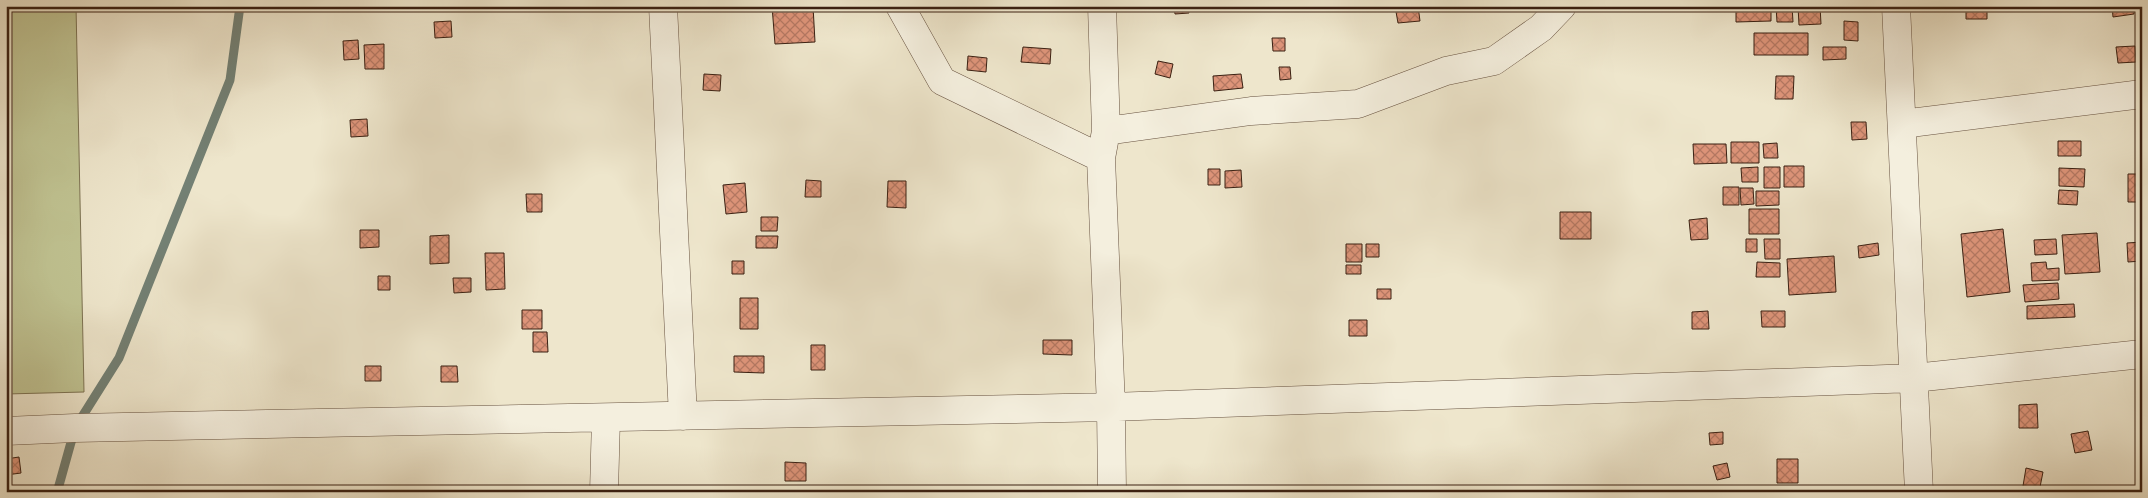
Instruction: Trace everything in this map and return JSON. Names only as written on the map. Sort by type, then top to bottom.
[{"type":"street","points":[[663,6],[683,416]]},
{"type":"street","points":[[900,6],[942,81],[1102,158]]},
{"type":"street","points":[[1102,6],[1106,131],[1102,158],[1111,407],[1112,492]]},
{"type":"street","points":[[1106,131],[1251,111],[1358,104],[1446,72],[1494,61],[1541,28],[1562,6]]},
{"type":"street","points":[[1896,6],[1919,492]]},
{"type":"street","points":[[1902,124],[2142,94]]},
{"type":"street","points":[[6,431],[74,428],[1111,407],[1914,378],[2142,354]]},
{"type":"street","points":[[604,492],[606,418]]},
{"type":"green space","points":[[6,6],[76,6],[84,392],[6,394]]},
{"type":"building","points":[[772,6],[813,6],[815,42],[775,44]]},
{"type":"building","points":[[1174,6],[1188,6],[1189,13],[1175,14]]},
{"type":"building","points":[[1395,6],[1418,6],[1420,21],[1398,23]]},
{"type":"building","points":[[1736,6],[1771,6],[1771,21],[1736,22]]},
{"type":"building","points":[[1776,6],[1792,6],[1793,22],[1777,22]]},
{"type":"building","points":[[1798,6],[1820,6],[1821,24],[1799,25]]},
{"type":"building","points":[[1966,6],[1987,6],[1987,19],[1966,19]]},
{"type":"building","points":[[2112,6],[2133,6],[2134,14],[2113,17]]},
{"type":"building","points":[[451,21],[452,37],[435,38],[434,22]]},
{"type":"building","points":[[1844,21],[1858,22],[1858,41],[1844,40]]},
{"type":"building","points":[[1754,33],[1808,33],[1808,55],[1754,55]]},
{"type":"building","points":[[1272,38],[1285,38],[1285,51],[1273,51]]},
{"type":"building","points":[[358,40],[359,59],[344,60],[343,41]]},
{"type":"building","points":[[384,44],[384,69],[365,69],[364,45]]},
{"type":"building","points":[[2135,46],[2136,62],[2118,63],[2116,47]]},
{"type":"building","points":[[1023,47],[1051,49],[1050,64],[1021,62]]},
{"type":"building","points":[[1823,47],[1846,47],[1846,59],[1823,60]]},
{"type":"building","points":[[968,56],[987,58],[986,72],[967,70]]},
{"type":"building","points":[[1158,61],[1173,64],[1170,78],[1155,74]]},
{"type":"building","points":[[1279,67],[1290,67],[1291,79],[1280,80]]},
{"type":"building","points":[[704,74],[721,75],[720,91],[703,90]]},
{"type":"building","points":[[1241,74],[1243,88],[1214,91],[1213,76]]},
{"type":"building","points":[[1776,76],[1794,76],[1793,99],[1775,99]]},
{"type":"building","points":[[367,119],[368,136],[351,137],[350,120]]},
{"type":"building","points":[[1851,122],[1866,122],[1867,139],[1852,140]]},
{"type":"building","points":[[2058,141],[2081,141],[2081,156],[2058,156]]},
{"type":"building","points":[[1731,142],[1759,142],[1759,163],[1731,163]]},
{"type":"building","points":[[1777,143],[1778,158],[1764,158],[1763,144]]},
{"type":"building","points":[[1693,144],[1726,144],[1727,163],[1694,164]]},
{"type":"building","points":[[1784,166],[1804,166],[1804,187],[1784,187]]},
{"type":"building","points":[[1758,167],[1758,182],[1742,182],[1741,168]]},
{"type":"building","points":[[1764,167],[1780,167],[1780,188],[1764,188]]},
{"type":"building","points":[[2059,168],[2085,169],[2084,187],[2059,186]]},
{"type":"building","points":[[1208,169],[1220,169],[1220,185],[1208,185]]},
{"type":"building","points":[[1241,170],[1242,187],[1225,188],[1225,171]]},
{"type":"building","points":[[2128,174],[2142,174],[2142,202],[2128,202]]},
{"type":"building","points":[[806,180],[821,181],[821,197],[805,197]]},
{"type":"building","points":[[888,181],[906,181],[906,208],[887,207]]},
{"type":"building","points":[[745,183],[747,212],[726,214],[723,185]]},
{"type":"building","points":[[1723,187],[1739,187],[1739,205],[1723,205]]},
{"type":"building","points":[[1740,188],[1753,188],[1754,204],[1741,205]]},
{"type":"building","points":[[2059,190],[2078,191],[2077,205],[2058,204]]},
{"type":"building","points":[[1756,191],[1779,191],[1779,205],[1756,206]]},
{"type":"building","points":[[526,194],[542,194],[542,212],[527,212]]},
{"type":"building","points":[[1749,209],[1779,209],[1779,234],[1749,234]]},
{"type":"building","points":[[1560,212],[1591,212],[1591,239],[1560,239]]},
{"type":"building","points":[[761,217],[778,217],[777,231],[761,231]]},
{"type":"building","points":[[1707,218],[1708,239],[1691,240],[1689,220]]},
{"type":"building","points":[[2003,229],[2010,292],[1967,297],[1961,234]]},
{"type":"building","points":[[360,230],[379,230],[379,247],[360,248]]},
{"type":"building","points":[[2097,233],[2100,272],[2065,274],[2062,235]]},
{"type":"building","points":[[449,235],[449,263],[430,264],[430,236]]},
{"type":"building","points":[[756,236],[778,236],[777,248],[756,248]]},
{"type":"building","points":[[1746,239],[1757,239],[1757,252],[1746,252]]},
{"type":"building","points":[[1764,239],[1780,239],[1780,259],[1765,259]]},
{"type":"building","points":[[2056,239],[2057,254],[2035,255],[2034,240]]},
{"type":"building","points":[[2142,242],[2142,261],[2128,262],[2127,243]]},
{"type":"building","points":[[1878,243],[1879,255],[1859,258],[1858,246]]},
{"type":"building","points":[[1346,244],[1362,244],[1362,262],[1346,262]]},
{"type":"building","points":[[1366,244],[1379,244],[1379,257],[1366,257]]},
{"type":"building","points":[[485,253],[504,253],[505,289],[486,290]]},
{"type":"building","points":[[1834,256],[1836,292],[1789,295],[1787,259]]},
{"type":"building","points":[[732,261],[744,261],[744,274],[732,274]]},
{"type":"building","points":[[1757,262],[1780,263],[1780,277],[1756,277]]},
{"type":"building","points":[[2046,262],[2047,269],[2059,268],[2059,280],[2032,281],[2031,263]]},
{"type":"building","points":[[1346,265],[1361,265],[1361,274],[1346,274]]},
{"type":"building","points":[[378,276],[390,276],[390,290],[378,290]]},
{"type":"building","points":[[453,278],[471,278],[471,292],[454,293]]},
{"type":"building","points":[[2058,283],[2059,299],[2025,302],[2023,285]]},
{"type":"building","points":[[1377,289],[1391,289],[1391,299],[1377,299]]},
{"type":"building","points":[[740,298],[758,298],[758,329],[740,329]]},
{"type":"building","points":[[2074,304],[2075,317],[2027,319],[2027,306]]},
{"type":"building","points":[[522,310],[542,310],[542,329],[522,329]]},
{"type":"building","points":[[1708,311],[1709,329],[1692,329],[1692,312]]},
{"type":"building","points":[[1761,311],[1785,311],[1785,327],[1762,327]]},
{"type":"building","points":[[1349,320],[1367,320],[1367,336],[1349,336]]},
{"type":"building","points":[[533,332],[547,332],[548,352],[533,352]]},
{"type":"building","points":[[1043,340],[1072,340],[1072,355],[1043,354]]},
{"type":"building","points":[[811,345],[825,345],[825,370],[811,370]]},
{"type":"building","points":[[734,356],[764,356],[764,373],[734,372]]},
{"type":"building","points":[[365,366],[381,366],[381,381],[365,381]]},
{"type":"building","points":[[441,366],[457,366],[458,382],[441,382]]},
{"type":"building","points":[[2037,404],[2038,428],[2019,428],[2019,405]]},
{"type":"building","points":[[2088,431],[2092,450],[2075,453],[2071,434]]},
{"type":"building","points":[[1723,432],[1723,444],[1710,445],[1709,433]]},
{"type":"building","points":[[19,457],[21,473],[6,475],[6,459]]},
{"type":"building","points":[[1777,459],[1798,459],[1798,483],[1777,483]]},
{"type":"building","points":[[785,462],[806,463],[806,481],[785,481]]},
{"type":"building","points":[[1727,463],[1730,477],[1717,480],[1713,466]]},
{"type":"building","points":[[2026,468],[2043,472],[2039,492],[2022,492]]},
{"type":"waterway","points":[[59,492],[58,489],[75,428],[119,358],[230,80],[240,6]]}]
